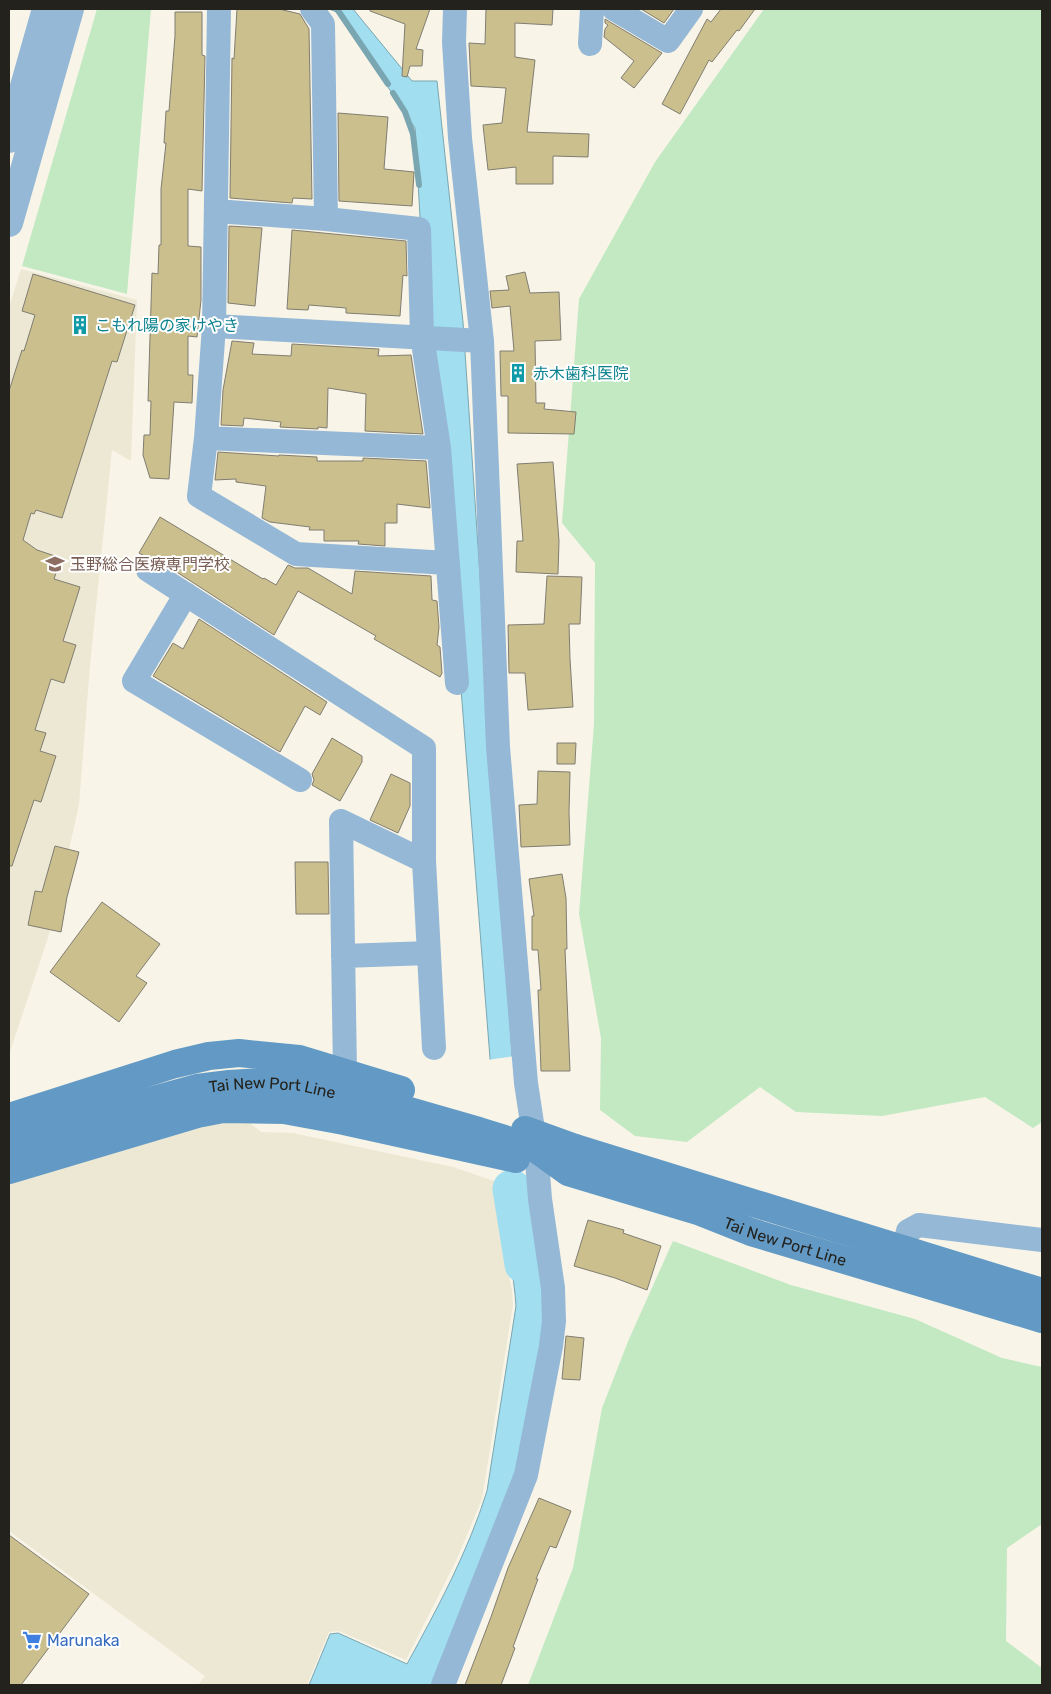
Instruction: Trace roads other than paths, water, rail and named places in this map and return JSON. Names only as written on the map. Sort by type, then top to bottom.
[{"type":"main road","points":[[9,1116],[175,1064],[209,1056],[239,1053],[299,1059],[345,1072],[494,1136]]},
{"type":"main road","name":"Tai New Port Line","points":[[10,1144],[197,1088],[261,1082],[300,1085],[340,1092],[572,1160],[904,1249],[1042,1292]]},
{"type":"main road","points":[[9,1170],[196,1114],[223,1109],[284,1110],[344,1120],[494,1136]]},
{"type":"main road","name":"Tai New Port Line","points":[[572,1160],[750,1232],[1042,1316]]},
{"type":"street","points":[[9,139],[46,9]]},
{"type":"street","points":[[9,222],[70,9]]},
{"type":"street","points":[[219,9],[214,326],[206,438],[199,496],[296,554],[448,563]]},
{"type":"street","points":[[312,9],[323,24],[326,219]]},
{"type":"street","points":[[443,1685],[526,1475],[551,1346],[554,1321],[553,1288],[531,1148],[498,747],[482,341],[460,138],[454,42],[455,9]]},
{"type":"street","points":[[590,44],[592,9]]},
{"type":"street","points":[[614,9],[668,41],[691,9]]},
{"type":"street","points":[[216,211],[326,219],[419,229],[422,336],[439,448],[457,683]]},
{"type":"street","points":[[214,326],[422,336],[482,341]]},
{"type":"street","points":[[206,438],[439,448]]},
{"type":"street","points":[[148,570],[424,748],[424,862],[434,1048]]},
{"type":"street","points":[[186,594],[134,681],[300,780]]},
{"type":"street","points":[[345,1072],[341,821],[424,862]]},
{"type":"street","points":[[343,956],[429,953]]},
{"type":"street","points":[[898,1276],[908,1231],[919,1225],[1042,1240]]},
{"type":"water","points":[[329,9],[353,9],[412,81],[437,81],[463,322],[512,1055],[529,1200],[506,1201],[506,1197],[501,1198],[457,638],[426,324],[415,128],[339,13]]},
{"type":"water","points":[[537,1209],[548,1294],[523,1474],[436,1685],[309,1685],[330,1634],[338,1633],[407,1664],[451,1580],[471,1536],[487,1491],[516,1306],[503,1214]]},
{"type":"waterway","points":[[337,9],[388,84]]},
{"type":"waterway","points":[[393,93],[405,112],[413,134],[419,185]]},
{"type":"waterway","points":[[512,1189],[524,1264]]},
{"type":"place","name":"こもれ陽の家けやき","points":[[80,325]]},
{"type":"place","name":"赤木歯科医院","points":[[518,373]]},
{"type":"place","name":"玉野総合医療専門学校","points":[[55,564]]},
{"type":"place","name":"Marunaka","points":[[32,1640]]}]
